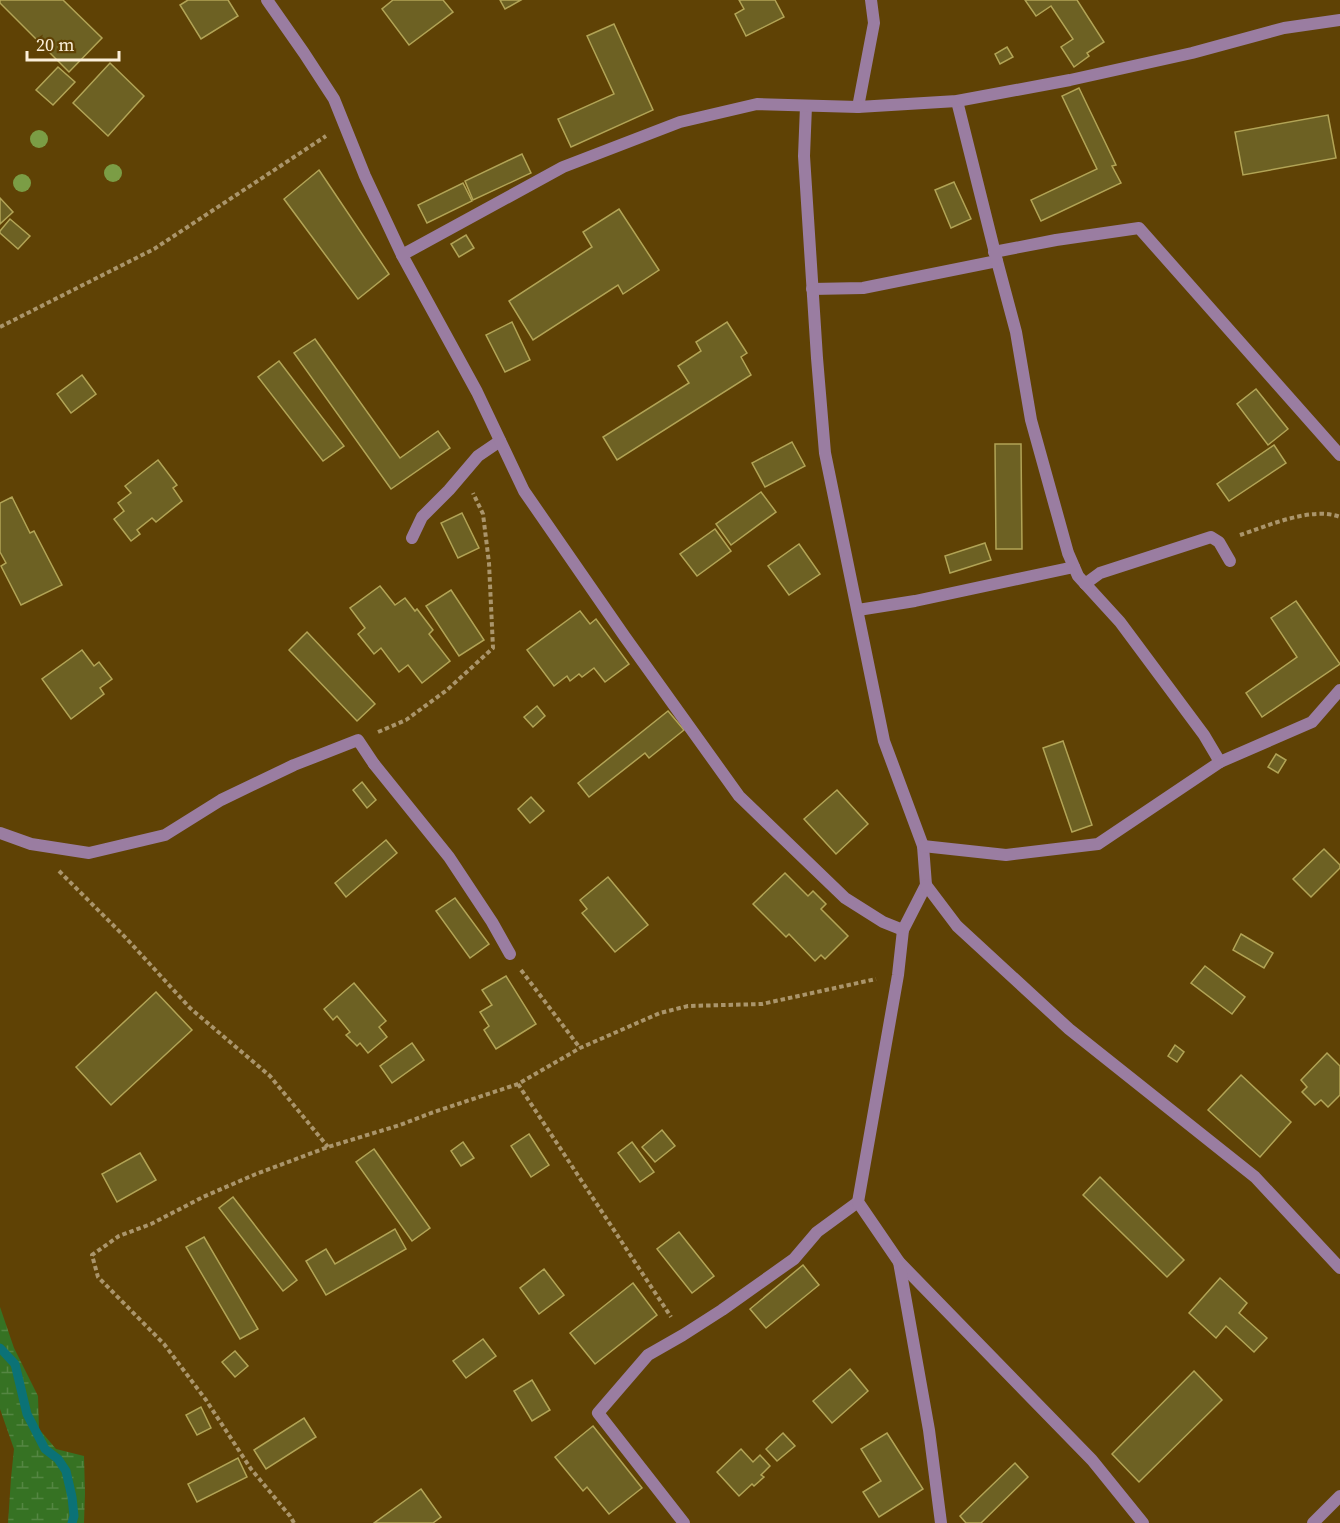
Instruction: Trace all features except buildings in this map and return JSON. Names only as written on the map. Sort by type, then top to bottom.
[{"type":"street","points":[[267,0],[334,99],[402,255],[477,392],[524,491],[739,796],[845,898],[883,922],[903,930]]},
{"type":"street","points":[[858,107],[874,23],[871,0]]},
{"type":"street","points":[[402,255],[563,167],[680,122],[757,104],[858,107],[957,101],[1070,80],[1192,53],[1284,28],[1340,20]]},
{"type":"street","points":[[957,101],[1016,332],[1031,420],[1068,553],[1078,576],[1120,622],[1204,735],[1220,762]]},
{"type":"street","points":[[684,1523],[598,1413],[648,1355],[722,1310],[794,1258],[817,1232],[858,1202],[898,975],[903,930],[926,885],[923,846],[884,741],[825,453],[804,156],[806,106]]},
{"type":"street","points":[[812,289],[863,288],[1056,240],[1139,228],[1340,455]]},
{"type":"street","points":[[412,538],[422,517],[478,456],[500,441]]},
{"type":"street","points":[[1085,584],[1100,573],[1210,537],[1219,542],[1230,561]]},
{"type":"street","points":[[858,610],[915,601],[1074,567]]},
{"type":"street","points":[[923,846],[1006,855],[1098,844],[1220,762],[1312,722],[1340,690]]},
{"type":"street","points":[[0,833],[31,844],[89,853],[165,835],[221,800],[294,765],[358,740],[374,764],[449,857],[510,954]]},
{"type":"street","points":[[926,885],[957,926],[1069,1029],[1255,1176],[1340,1268]]},
{"type":"street","points":[[858,1202],[899,1262],[1087,1454],[1143,1523]]},
{"type":"street","points":[[899,1262],[929,1430],[941,1523]]},
{"type":"street","points":[[1312,1523],[1340,1496]]},
{"type":"path","points":[[0,327],[154,249],[344,124]]},
{"type":"path","points":[[358,740],[406,720],[447,690],[493,648],[489,563],[483,514],[463,473]]},
{"type":"path","points":[[1219,542],[1296,516],[1332,514],[1340,517]]},
{"type":"path","points":[[31,844],[126,938],[190,1008],[270,1076],[328,1147]]},
{"type":"path","points":[[510,954],[580,1048]]},
{"type":"path","points":[[294,1523],[251,1468],[206,1400],[164,1344],[98,1277],[92,1255],[119,1236],[151,1224],[256,1174],[328,1147],[518,1084],[580,1048],[660,1013],[688,1006],[762,1004],[898,975]]},
{"type":"path","points":[[518,1084],[682,1335]]},
{"type":"green space","points":[[0,1307],[14,1348],[38,1396],[39,1429],[56,1449],[84,1456],[84,1523],[8,1523],[14,1449],[0,1409]]},
{"type":"waterway","points":[[0,1348],[15,1364],[27,1414],[45,1449],[58,1459],[66,1471],[72,1497],[74,1516],[72,1523]]}]
